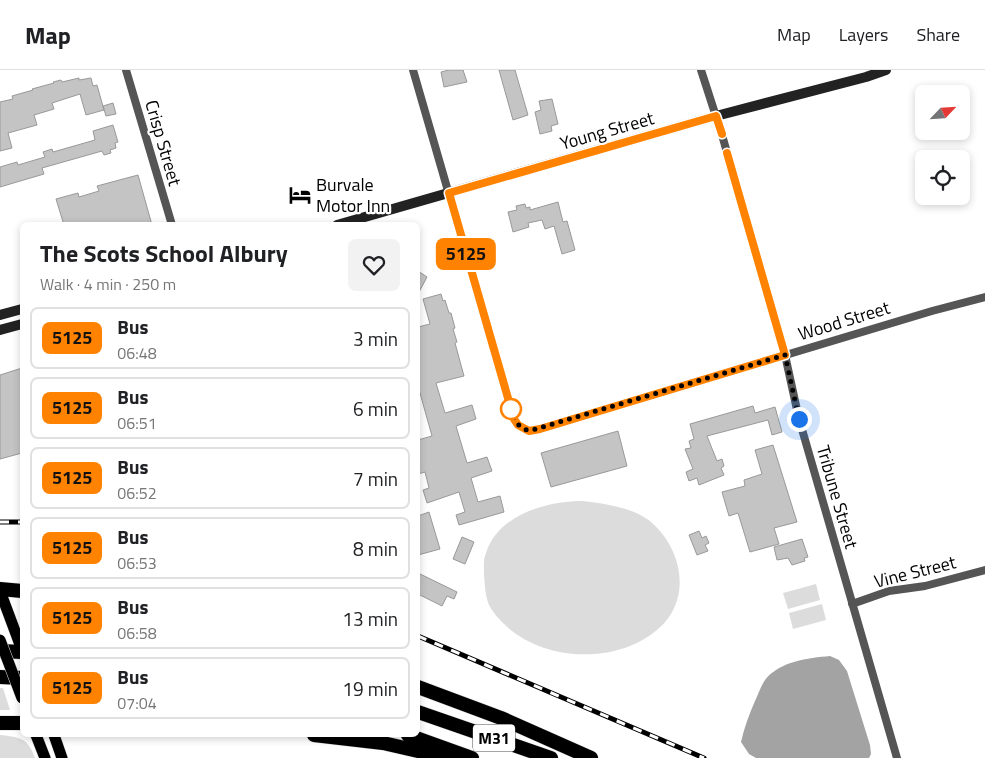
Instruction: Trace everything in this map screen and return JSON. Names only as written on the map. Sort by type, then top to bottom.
[{"type":"highway","points":[[0,590],[20,591]]},
{"type":"highway","points":[[0,651],[20,651]]},
{"type":"highway","points":[[0,677],[20,678]]},
{"type":"highway","points":[[420,688],[501,718],[591,758]]},
{"type":"highway","name":"M31","points":[[420,713],[551,758]]},
{"type":"highway","points":[[0,723],[20,723]]},
{"type":"highway","points":[[331,737],[383,743],[449,758]]},
{"type":"highway","name":"M31","points":[[414,737],[472,758]]},
{"type":"main road","name":"Young Street","points":[[348,222],[716,116],[886,70]]},
{"type":"main road","points":[[0,315],[20,310]]},
{"type":"main road","points":[[0,330],[20,325]]},
{"type":"main road","points":[[0,590],[20,645]]},
{"type":"main road","points":[[0,640],[20,693]]},
{"type":"main road","points":[[37,737],[45,758]]},
{"type":"main road","points":[[55,737],[62,758]]},
{"type":"street","name":"Crisp Street","points":[[126,70],[171,222]]},
{"type":"street","points":[[413,70],[449,193]]},
{"type":"street","name":"Tribune Street","points":[[701,70],[785,355],[799,419],[897,758]]},
{"type":"street","name":"Wood Street","points":[[449,193],[514,419],[523,429],[529,431],[985,296]]},
{"type":"street","name":"Vine Street","points":[[852,604],[890,592],[925,586],[985,570]]},
{"type":"shaded area","points":[[583,501],[618,507],[636,513],[651,522],[668,542],[674,554],[680,580],[679,593],[669,617],[654,632],[645,639],[625,648],[593,654],[568,653],[544,648],[512,631],[493,612],[489,605],[484,575],[485,556],[492,540],[501,528],[513,519],[540,507]]},
{"type":"shaded area","points":[[816,584],[820,600],[788,609],[783,593]]},
{"type":"shaded area","points":[[822,604],[826,620],[793,629],[789,613]]},
{"type":"shaded area","points":[[830,656],[839,660],[847,671],[870,745],[871,754],[869,758],[756,758],[749,754],[741,742],[749,716],[765,680],[786,665],[804,659]]},
{"type":"shaded area","points":[[0,688],[3,688],[10,710],[0,710]]},
{"type":"shaded area","points":[[0,735],[18,738],[26,742],[35,758],[0,758]]},
{"type":"building","points":[[463,70],[467,82],[444,87],[441,72]]},
{"type":"building","points":[[499,70],[515,70],[528,115],[513,120]]},
{"type":"building","points":[[79,78],[79,80],[91,78],[93,86],[97,85],[104,110],[86,115],[80,94],[52,103],[54,109],[34,115],[37,125],[8,133],[12,148],[0,151],[0,102],[13,99],[12,96],[53,82]]},
{"type":"building","points":[[552,99],[558,124],[551,126],[552,131],[540,134],[535,112],[541,110],[539,101]]},
{"type":"building","points":[[113,103],[116,114],[106,116],[103,106]]},
{"type":"building","points":[[113,125],[118,142],[115,143],[116,148],[110,150],[111,153],[104,155],[102,151],[42,168],[44,174],[0,187],[0,167],[17,162],[18,165],[45,157],[43,152],[52,149],[53,152],[95,140],[93,131]]},
{"type":"building","points":[[138,175],[151,222],[63,222],[56,199],[78,193],[79,197],[99,191],[97,186]]},
{"type":"building","points":[[558,202],[563,222],[567,221],[575,250],[562,254],[554,226],[545,229],[542,220],[528,223],[529,227],[513,232],[508,212],[517,210],[516,206],[525,204],[526,208],[530,207],[530,210]]},
{"type":"building","points":[[420,272],[427,277],[420,290]]},
{"type":"building","points":[[441,294],[449,313],[451,313],[457,342],[455,343],[464,376],[436,383],[445,413],[472,405],[476,419],[456,426],[467,463],[487,457],[492,471],[471,478],[478,502],[500,496],[504,512],[459,525],[456,515],[465,512],[459,492],[427,503],[423,490],[429,488],[425,472],[420,473],[420,439],[432,436],[420,393],[420,326],[430,324],[423,299]]},
{"type":"building","points":[[20,369],[20,454],[0,459],[0,375]]},
{"type":"building","points":[[753,406],[755,413],[775,407],[782,432],[772,435],[768,420],[707,436],[717,461],[722,459],[724,466],[721,468],[724,475],[699,485],[697,478],[689,481],[686,472],[693,469],[685,449],[691,448],[689,441],[694,439],[690,424]]},
{"type":"building","points":[[618,431],[627,466],[551,487],[541,453]]},
{"type":"building","points":[[773,445],[797,522],[774,528],[779,544],[750,552],[738,513],[729,516],[722,492],[745,486],[744,480],[762,474],[755,450]]},
{"type":"building","points":[[429,512],[440,549],[420,554],[420,515]]},
{"type":"building","points":[[699,531],[702,538],[706,536],[709,543],[705,545],[708,551],[697,555],[689,535]]},
{"type":"building","points":[[462,537],[474,542],[465,564],[453,559]]},
{"type":"building","points":[[802,539],[808,557],[804,558],[805,561],[792,565],[788,558],[777,560],[774,547]]},
{"type":"building","points":[[420,574],[457,592],[454,599],[447,596],[442,606],[420,595]]},
{"type":"railway","points":[[0,522],[20,522]]},
{"type":"railway","points":[[420,637],[704,758]]},
{"type":"bus line","name":"5125","points":[[722,134],[716,116],[449,193],[514,419],[523,429],[529,431],[540,429],[785,355],[727,153]]},
{"type":"place","name":"Burvale Motor Inn","points":[[300,195]]},
{"type":"route","points":[[511,409],[514,419],[523,429],[529,431],[540,429],[785,355],[799,419]]}]
